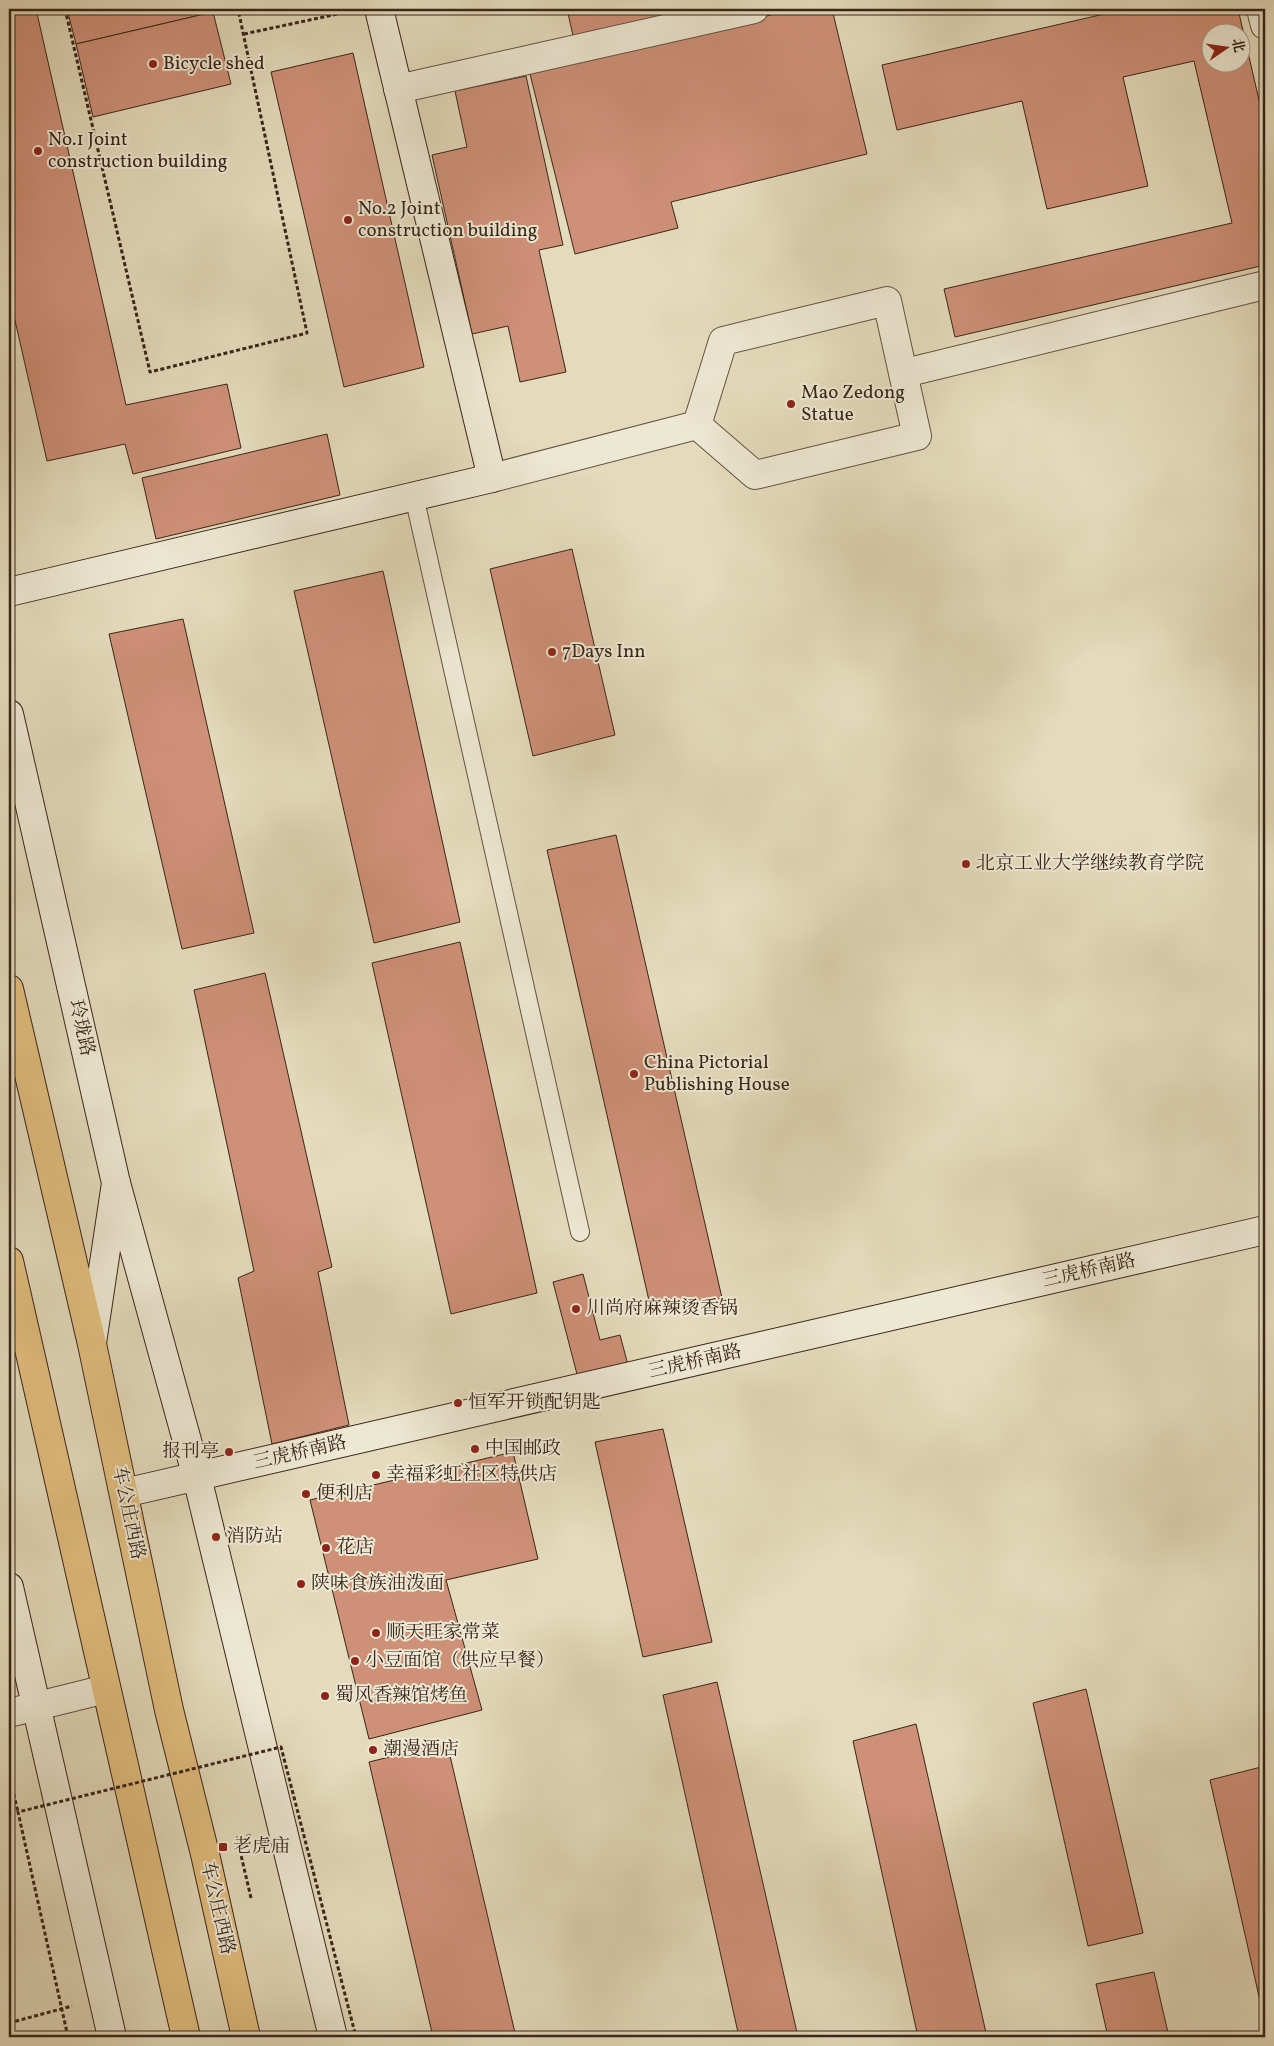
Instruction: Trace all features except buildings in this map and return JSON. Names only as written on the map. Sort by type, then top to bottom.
[{"type":"main road","name":"车公庄西路","points":[[9,989],[92,1344],[169,1710],[205,1854],[246,2037]]},
{"type":"main road","points":[[9,1261],[186,2037]]},
{"type":"street","points":[[379,9],[492,478]]},
{"type":"street","points":[[398,89],[754,9]]},
{"type":"street","points":[[1261,9],[1265,25]]},
{"type":"street","points":[[905,373],[1265,285]]},
{"type":"street","points":[[887,301],[905,373],[917,436],[756,475],[697,425],[723,340],[887,301]]},
{"type":"street","points":[[9,592],[492,478],[697,425]]},
{"type":"street","name":"玲珑路","points":[[9,714],[116,1183],[92,1344]]},
{"type":"street","points":[[116,1183],[197,1477],[333,2037]]},
{"type":"street","name":"三虎桥南路","points":[[124,1493],[1265,1230]]},
{"type":"street","points":[[9,1587],[112,2037]]},
{"type":"street","points":[[9,1714],[106,1689]]},
{"type":"lane","points":[[414,496],[580,1232]]},
{"type":"path","points":[[66,9],[150,372],[308,333],[238,9]]},
{"type":"path","points":[[244,34],[350,11]]},
{"type":"path","points":[[18,1812],[281,1747],[356,2037]]},
{"type":"path","points":[[9,1775],[68,2037]]},
{"type":"path","points":[[251,1898],[238,1838],[257,1834]]},
{"type":"path","points":[[9,2023],[103,1998]]},
{"type":"place","name":"Bicycle shed","points":[[153,64]]},
{"type":"place","name":"No.1 Joint construction building","points":[[38,151]]},
{"type":"place","name":"No.2 Joint construction building","points":[[348,220]]},
{"type":"place","name":"Mao Zedong Statue","points":[[791,404]]},
{"type":"place","name":"7Days Inn","points":[[552,652]]},
{"type":"place","name":"北京工业大学继续教育学院","points":[[966,864]]},
{"type":"place","name":"China Pictorial Publishing House","points":[[634,1074]]},
{"type":"place","name":"川尚府麻辣烫香锅","points":[[576,1309]]},
{"type":"place","name":"恒军开锁配钥匙","points":[[458,1403]]},
{"type":"place","name":"中国邮政","points":[[475,1449]]},
{"type":"place","name":"报刊亭","points":[[229,1452]]},
{"type":"place","name":"幸福彩虹社区特供店","points":[[376,1475]]},
{"type":"place","name":"便利店","points":[[306,1494]]},
{"type":"place","name":"消防站","points":[[216,1537]]},
{"type":"place","name":"花店","points":[[326,1548]]},
{"type":"place","name":"陕味食族油泼面","points":[[301,1584]]},
{"type":"place","name":"顺天旺家常菜","points":[[376,1633]]},
{"type":"place","name":"小豆面馆（供应早餐）","points":[[355,1661]]},
{"type":"place","name":"蜀风香辣馆烤鱼","points":[[325,1696]]},
{"type":"place","name":"潮漫酒店","points":[[373,1750]]},
{"type":"place","name":"老虎庙","points":[[223,1847]]}]
